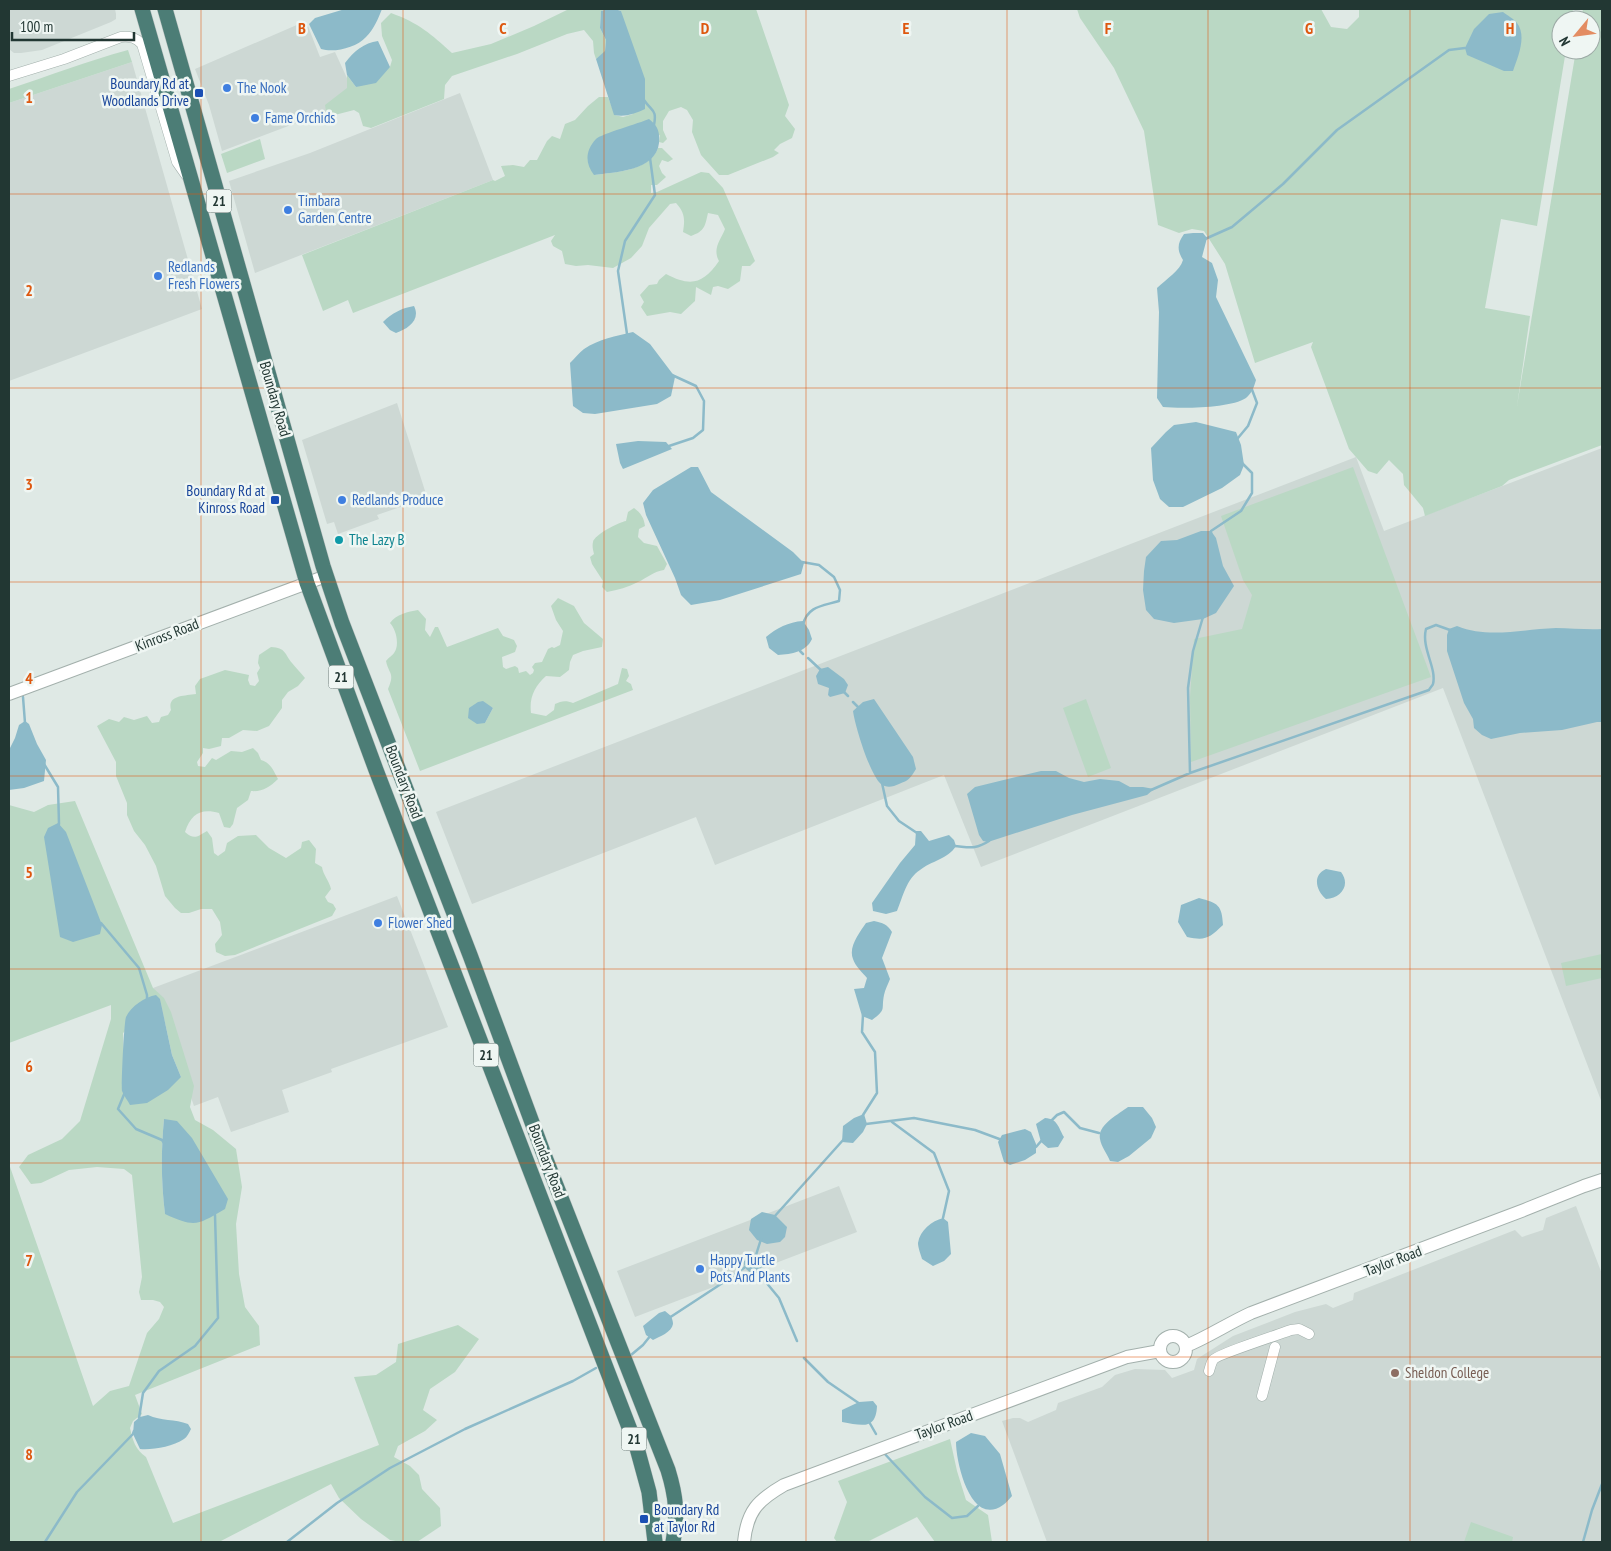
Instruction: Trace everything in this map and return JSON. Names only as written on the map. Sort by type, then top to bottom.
[{"type":"highway","name":"Boundary Road","points":[[142,9],[307,583],[376,770],[637,1448],[649,1492],[655,1542]]},
{"type":"highway","name":"Boundary Road","points":[[165,9],[326,576],[342,623],[470,955],[543,1152],[668,1470],[676,1502],[677,1516],[673,1542]]},
{"type":"highway","points":[[162,76],[182,70]]},
{"type":"street","points":[[9,76],[64,59],[122,37],[136,38],[142,44],[178,162],[194,189]]},
{"type":"street","name":"Kinross Road","points":[[9,694],[326,576]]},
{"type":"street","name":"Taylor Road","points":[[1186,1346],[1210,1336],[1251,1313],[1602,1180]]},
{"type":"street","points":[[1210,1371],[1215,1358],[1291,1330],[1299,1330],[1309,1334]]},
{"type":"street","points":[[1173,1336],[1181,1339],[1186,1346],[1183,1358],[1175,1362],[1164,1358],[1160,1351],[1164,1339],[1173,1336]]},
{"type":"street","points":[[1262,1396],[1275,1347]]},
{"type":"street","name":"Taylor Road","points":[[744,1542],[745,1527],[759,1502],[784,1485],[1127,1357],[1160,1351]]},
{"type":"shaded area","points":[[9,9],[115,9],[116,19],[42,50],[14,53],[9,49]]},
{"type":"shaded area","points":[[306,21],[320,57],[335,52],[357,100],[222,151],[209,105],[195,69]]},
{"type":"shaded area","points":[[132,62],[202,309],[9,381],[9,103]]},
{"type":"shaded area","points":[[460,93],[493,180],[255,273],[229,181],[310,153]]},
{"type":"shaded area","points":[[397,403],[426,494],[415,498],[409,504],[377,515],[379,519],[338,534],[334,522],[327,524],[302,440]]},
{"type":"shaded area","points":[[1602,448],[1602,1103],[1443,688],[981,867],[944,775],[715,865],[696,817],[472,904],[436,812],[1356,457],[1384,531]]},
{"type":"shaded area","points":[[397,896],[448,1027],[331,1069],[332,1072],[282,1090],[289,1112],[231,1132],[218,1097],[194,1106],[153,988]]},
{"type":"shaded area","points":[[839,1186],[857,1232],[635,1317],[617,1271]]},
{"type":"shaded area","name":"Sheldon College","points":[[1576,1206],[1602,1274],[1602,1542],[1047,1542],[1002,1421],[1020,1418],[1028,1422],[1056,1410],[1058,1403],[1102,1387],[1115,1375],[1135,1369],[1165,1370],[1172,1378],[1194,1370],[1197,1359],[1233,1336],[1295,1312],[1326,1304],[1333,1308],[1353,1300],[1354,1293],[1515,1230],[1522,1237],[1543,1230],[1546,1218]]},
{"type":"green space","points":[[569,9],[604,9],[601,12],[600,28],[606,40],[605,52],[596,59],[593,41],[584,30],[567,34],[517,54],[452,76],[445,85],[444,99],[371,128],[363,126],[359,113],[354,110],[327,117],[325,105],[347,88],[347,75],[356,87],[390,67],[392,60],[382,36],[381,23],[391,13],[424,30],[452,53],[491,44]]},
{"type":"green space","points":[[615,9],[756,9],[789,105],[785,116],[795,129],[792,138],[780,144],[774,150],[779,153],[728,175],[719,175],[701,155],[692,132],[693,120],[687,110],[681,107],[669,111],[663,121],[663,130],[667,139],[663,143],[659,142],[660,135],[594,175],[640,166],[654,156],[658,148],[662,148],[673,159],[668,162],[662,160],[659,166],[666,177],[657,185],[651,185],[651,193],[701,172],[709,173],[723,188],[755,261],[750,266],[742,266],[740,281],[728,289],[718,286],[713,287],[711,295],[696,287],[695,301],[681,314],[670,312],[647,316],[641,307],[644,302],[640,295],[649,285],[657,284],[666,274],[690,282],[702,279],[719,261],[716,252],[725,229],[718,215],[708,213],[704,228],[691,236],[683,232],[684,216],[676,203],[670,204],[649,228],[642,246],[631,258],[613,268],[565,264],[562,251],[553,246],[551,241],[555,235],[353,313],[348,300],[323,311],[302,255],[493,180],[495,181],[505,176],[501,166],[513,165],[524,167],[530,160],[537,160],[547,141],[552,136],[560,139],[565,124],[575,120],[599,97],[608,97],[615,115],[623,117],[633,114],[621,11]]},
{"type":"green space","points":[[1077,9],[1321,9],[1331,27],[1347,29],[1359,17],[1359,9],[1573,9],[1551,10],[1551,60],[1564,60],[1537,226],[1501,219],[1485,308],[1530,316],[1517,406],[1574,60],[1601,60],[1601,10],[1583,9],[1602,9],[1602,445],[1509,480],[1502,486],[1425,516],[1423,508],[1404,485],[1403,474],[1389,460],[1377,474],[1368,471],[1349,449],[1311,347],[1313,342],[1255,363],[1225,264],[1204,231],[1192,229],[1179,233],[1158,225],[1144,131],[1114,68],[1080,18]]},
{"type":"green space","points":[[128,50],[132,62],[9,103],[9,89]]},
{"type":"green space","points":[[260,139],[265,159],[227,173],[221,154]]},
{"type":"green space","points":[[1353,467],[1431,677],[1191,762],[1190,697],[1194,639],[1242,629],[1252,595],[1243,580],[1221,516]]},
{"type":"green space","points":[[634,508],[642,516],[645,526],[639,529],[638,537],[644,543],[657,546],[667,564],[664,570],[630,585],[607,592],[602,587],[603,581],[592,564],[590,557],[594,554],[593,542],[594,539],[613,526],[626,521],[628,512]]},
{"type":"green space","points":[[558,598],[574,606],[584,623],[603,639],[602,647],[573,655],[569,670],[560,677],[546,676],[534,692],[531,702],[531,713],[546,716],[554,710],[557,703],[566,701],[573,703],[618,684],[622,668],[627,669],[629,676],[626,681],[631,684],[633,690],[420,771],[388,689],[391,676],[386,661],[394,653],[397,646],[395,633],[390,623],[399,615],[418,610],[426,619],[425,630],[430,637],[435,627],[438,627],[447,647],[498,628],[503,636],[514,640],[517,646],[515,652],[502,657],[503,667],[506,669],[515,666],[518,668],[519,673],[526,671],[530,675],[534,670],[532,667],[535,663],[542,662],[548,649],[560,645],[563,631],[556,620],[551,606]],"holes":[[[478,702],[493,708],[485,723]]]},
{"type":"green space","points":[[271,647],[284,652],[305,678],[298,686],[288,692],[282,700],[282,708],[269,726],[257,731],[243,730],[229,738],[222,738],[221,746],[209,749],[203,748],[203,753],[197,762],[198,766],[205,767],[212,758],[216,760],[231,751],[242,752],[253,748],[261,760],[271,767],[278,779],[266,788],[259,791],[251,791],[248,800],[237,808],[233,824],[230,828],[224,827],[219,813],[207,811],[194,817],[185,832],[196,837],[207,831],[212,838],[214,853],[218,856],[225,851],[227,843],[238,836],[256,835],[269,848],[286,858],[301,848],[302,842],[309,840],[316,849],[315,863],[322,867],[331,889],[325,897],[336,909],[332,916],[235,955],[225,956],[216,952],[215,944],[222,935],[220,922],[212,909],[181,913],[165,896],[156,866],[145,845],[134,831],[127,815],[127,803],[116,776],[116,762],[97,726],[109,719],[119,722],[124,717],[134,720],[147,716],[152,723],[159,722],[161,717],[168,715],[171,710],[170,705],[174,699],[196,694],[195,686],[200,679],[225,670],[249,675],[250,685],[255,686],[259,681],[257,673],[260,668],[258,663],[259,655]]},
{"type":"green space","points":[[1086,699],[1111,768],[1088,777],[1063,708]]},
{"type":"green space","points":[[75,801],[153,988],[164,998],[171,1012],[194,1086],[190,1107],[195,1120],[213,1130],[236,1149],[242,1187],[236,1224],[239,1274],[245,1307],[259,1326],[260,1345],[135,1395],[142,1414],[133,1421],[130,1428],[132,1437],[137,1448],[146,1457],[173,1523],[379,1445],[354,1377],[376,1375],[396,1362],[398,1344],[458,1325],[479,1339],[455,1372],[430,1389],[423,1410],[437,1420],[425,1431],[398,1446],[394,1457],[410,1466],[419,1475],[422,1489],[440,1508],[441,1526],[417,1542],[390,1540],[361,1519],[339,1498],[331,1484],[219,1542],[9,1542],[9,1164],[93,1406],[110,1391],[129,1386],[147,1333],[159,1319],[164,1307],[160,1302],[141,1300],[139,1292],[142,1277],[132,1175],[124,1169],[97,1167],[69,1170],[41,1183],[31,1184],[19,1167],[28,1155],[62,1139],[80,1121],[111,1019],[111,1005],[9,1043],[9,805],[34,812],[48,805]],"holes":[[[160,999],[172,1055],[181,1077],[124,1061],[123,1033]],[[164,1119],[165,1214],[162,1166]]]},
{"type":"green space","points":[[1602,954],[1602,978],[1566,986],[1561,963]]},
{"type":"green space","points":[[950,1439],[966,1500],[988,1515],[992,1542],[935,1542],[917,1517],[867,1542],[837,1542],[834,1538],[847,1502],[838,1481]]},
{"type":"green space","points":[[1471,1522],[1513,1537],[1512,1542],[1464,1542]]},
{"type":"water","points":[[345,9],[382,9],[374,27],[362,41],[345,49],[321,49],[309,24],[315,18]]},
{"type":"water","points":[[608,9],[621,11],[645,79],[645,109],[630,115],[614,115],[596,59],[605,51],[606,40],[600,28],[601,11]]},
{"type":"water","points":[[1503,12],[1517,23],[1520,28],[1521,47],[1513,71],[1504,71],[1467,55],[1465,48],[1474,29],[1489,14]]},
{"type":"water","points":[[378,41],[390,67],[376,83],[356,87],[347,75],[345,63],[360,48]]},
{"type":"water","points":[[649,119],[658,129],[659,136],[656,152],[651,159],[643,165],[623,171],[594,175],[589,166],[588,152],[596,139],[605,134]]},
{"type":"water","points":[[1203,233],[1207,238],[1202,257],[1212,263],[1218,280],[1216,297],[1256,380],[1254,387],[1246,398],[1230,404],[1206,407],[1163,407],[1157,398],[1159,312],[1157,288],[1179,268],[1183,260],[1179,250],[1180,241],[1184,234]]},
{"type":"water","points":[[414,306],[416,311],[415,320],[405,329],[396,333],[390,330],[383,322],[397,311]]},
{"type":"water","points":[[633,332],[650,344],[675,377],[671,396],[657,404],[595,414],[583,413],[573,406],[570,363],[582,351],[596,343]]},
{"type":"water","points":[[1196,422],[1236,432],[1241,445],[1244,465],[1240,475],[1222,488],[1183,507],[1169,507],[1160,499],[1153,480],[1151,448],[1174,425]]},
{"type":"water","points":[[638,441],[666,442],[672,449],[623,469],[616,444]]},
{"type":"water","points":[[691,467],[698,467],[711,492],[793,552],[804,563],[801,574],[720,600],[691,605],[681,595],[646,515],[643,503],[653,490]]},
{"type":"water","points":[[1201,531],[1211,531],[1216,538],[1223,566],[1234,586],[1216,613],[1203,619],[1174,623],[1154,619],[1146,610],[1143,590],[1146,557],[1161,541],[1177,540]]},
{"type":"water","points":[[803,621],[812,639],[806,647],[793,653],[778,655],[769,648],[766,637],[783,626]]},
{"type":"water","points":[[1457,626],[1469,630],[1493,633],[1556,628],[1602,629],[1602,722],[1562,730],[1520,733],[1491,739],[1482,735],[1474,728],[1473,719],[1464,703],[1447,651],[1449,629]]},
{"type":"water","points":[[828,667],[844,679],[848,685],[845,693],[830,697],[828,695],[829,688],[818,684],[816,676],[820,669]]},
{"type":"water","points":[[874,699],[913,757],[916,769],[911,777],[897,785],[885,786],[877,779],[864,750],[854,718],[853,711],[863,702]]},
{"type":"water","points":[[483,701],[493,708],[485,723],[477,724],[468,718],[469,708]]},
{"type":"water","points":[[25,721],[29,724],[46,760],[44,781],[24,788],[9,790],[9,750],[19,725]]},
{"type":"water","points":[[1041,771],[1056,771],[1069,778],[1084,782],[1100,779],[1119,781],[1130,787],[1154,789],[1147,795],[1072,815],[988,842],[983,841],[979,835],[967,794],[975,787]]},
{"type":"water","points":[[58,823],[66,832],[102,925],[100,934],[73,942],[60,937],[44,837],[48,828]]},
{"type":"water","points":[[916,831],[921,831],[929,841],[949,835],[954,840],[956,846],[949,854],[924,867],[911,878],[897,911],[886,914],[873,911],[872,903],[915,845]]},
{"type":"water","points":[[1326,869],[1341,872],[1344,877],[1345,886],[1336,896],[1326,899],[1318,888],[1317,879]]},
{"type":"water","points":[[1199,898],[1215,903],[1218,906],[1222,913],[1223,925],[1214,933],[1199,939],[1187,937],[1178,922],[1181,905]]},
{"type":"water","points":[[874,921],[884,924],[892,932],[882,958],[890,979],[884,993],[882,1011],[872,1020],[862,1016],[854,989],[864,988],[867,978],[855,964],[852,950],[855,940],[866,923]]},
{"type":"water","points":[[156,995],[160,999],[172,1055],[181,1077],[168,1090],[147,1103],[130,1105],[122,1091],[126,1017],[131,1009],[139,1003]]},
{"type":"water","points":[[1128,1107],[1143,1107],[1152,1118],[1156,1127],[1151,1138],[1129,1156],[1118,1162],[1110,1161],[1100,1139],[1100,1134],[1110,1120]]},
{"type":"water","points":[[864,1114],[867,1124],[863,1132],[853,1143],[842,1142],[843,1126]]},
{"type":"water","points":[[1045,1118],[1055,1122],[1064,1137],[1058,1147],[1048,1148],[1041,1142],[1036,1124]]},
{"type":"water","points":[[164,1119],[177,1121],[192,1138],[228,1199],[225,1209],[202,1221],[190,1223],[165,1214],[162,1166]]},
{"type":"water","points":[[1025,1129],[1031,1132],[1036,1144],[1036,1153],[1025,1160],[1010,1165],[1004,1162],[998,1142],[1002,1135]]},
{"type":"water","points":[[762,1212],[775,1215],[787,1227],[785,1237],[780,1242],[767,1244],[757,1240],[749,1230],[751,1219]]},
{"type":"water","points":[[943,1218],[948,1222],[951,1254],[944,1261],[933,1266],[922,1259],[918,1243],[919,1238],[927,1227]]},
{"type":"water","points":[[757,1254],[764,1263],[758,1273],[751,1273],[746,1269],[743,1262],[748,1257]]},
{"type":"water","points":[[665,1311],[671,1316],[672,1327],[665,1334],[653,1340],[646,1335],[643,1326],[659,1313]]},
{"type":"water","points":[[873,1401],[877,1406],[876,1414],[870,1423],[861,1425],[842,1422],[842,1410],[859,1402]]},
{"type":"water","points":[[148,1415],[188,1424],[191,1429],[185,1438],[174,1444],[151,1449],[140,1449],[133,1434],[134,1422],[140,1417]]},
{"type":"water","points":[[971,1433],[985,1436],[1000,1454],[1012,1496],[1003,1505],[992,1510],[982,1508],[974,1501],[962,1477],[956,1442]]},
{"type":"waterway","points":[[1205,239],[1232,227],[1283,184],[1337,130],[1449,50],[1465,48]]},
{"type":"waterway","points":[[644,100],[654,113],[654,125]]},
{"type":"waterway","points":[[629,336],[627,334],[618,271],[625,241],[655,195],[650,158]]},
{"type":"waterway","points":[[666,447],[693,438],[703,430],[704,401],[696,386],[672,375]]},
{"type":"waterway","points":[[1238,438],[1248,426],[1257,403],[1251,387]]},
{"type":"waterway","points":[[1211,534],[1211,531],[1241,511],[1252,493],[1252,473],[1242,463]]},
{"type":"waterway","points":[[802,562],[819,565],[834,577],[840,590],[839,601],[812,610],[803,625]]},
{"type":"waterway","points":[[1190,773],[1188,688],[1193,651],[1203,617]]},
{"type":"waterway","points":[[1151,790],[1190,773],[1429,690],[1433,685],[1434,678],[1426,643],[1426,629],[1436,625],[1450,630]]},
{"type":"waterway","points":[[800,648],[803,654]]},
{"type":"waterway","points":[[808,658],[822,671]]},
{"type":"waterway","points":[[844,692],[848,696]]},
{"type":"waterway","points":[[23,697],[25,723]]},
{"type":"waterway","points":[[853,702],[859,708]]},
{"type":"waterway","points":[[44,764],[58,787],[59,824]]},
{"type":"waterway","points":[[882,783],[887,806],[899,821],[917,833]]},
{"type":"waterway","points":[[954,846],[976,847],[989,841]]},
{"type":"waterway","points":[[101,923],[139,968],[147,999]]},
{"type":"waterway","points":[[863,1015],[862,1032],[875,1052],[877,1093],[863,1115]]},
{"type":"waterway","points":[[125,1092],[118,1109],[136,1129],[162,1140],[164,1143]]},
{"type":"waterway","points":[[1051,1121],[1057,1115],[1064,1112],[1080,1128],[1099,1133]]},
{"type":"waterway","points":[[866,1124],[914,1118],[975,1130],[1002,1140]]},
{"type":"waterway","points":[[892,1122],[934,1153],[949,1191],[943,1218]]},
{"type":"waterway","points":[[774,1217],[844,1139]]},
{"type":"waterway","points":[[1034,1147],[1042,1140]]},
{"type":"waterway","points":[[139,1418],[143,1393],[159,1371],[195,1346],[218,1318],[215,1215],[213,1212]]},
{"type":"waterway","points":[[756,1255],[761,1239]]},
{"type":"waterway","points":[[669,1318],[748,1265]]},
{"type":"waterway","points":[[765,1281],[779,1298],[797,1341]]},
{"type":"waterway","points":[[631,1355],[651,1335]]},
{"type":"waterway","points":[[804,1358],[828,1382],[860,1404]]},
{"type":"waterway","points":[[287,1542],[337,1503],[390,1468],[465,1429],[573,1381],[596,1368]]},
{"type":"waterway","points":[[868,1420],[876,1434]]},
{"type":"waterway","points":[[45,1542],[77,1492],[134,1431]]},
{"type":"waterway","points":[[883,1452],[925,1497],[952,1518],[967,1516],[978,1506]]},
{"type":"waterway","points":[[1583,1542],[1602,1484]]},
{"type":"place","name":"The Nook","points":[[227,88]]},
{"type":"place","name":"Boundary Rd at Woodlands Drive","points":[[199,93]]},
{"type":"place","name":"Fame Orchids","points":[[255,118]]},
{"type":"place","name":"Timbara Garden Centre","points":[[288,210]]},
{"type":"place","name":"Redlands Fresh Flowers","points":[[158,276]]},
{"type":"place","name":"Boundary Rd at Kinross Road","points":[[275,500]]},
{"type":"place","name":"Redlands Produce","points":[[342,500]]},
{"type":"place","name":"The Lazy B","points":[[339,540]]},
{"type":"place","name":"Flower Shed","points":[[378,923]]},
{"type":"place","name":"Happy Turtle Pots And Plants","points":[[700,1269]]},
{"type":"place","name":"Sheldon College","points":[[1395,1373]]},
{"type":"place","name":"Boundary Rd at Taylor Rd","points":[[644,1519]]}]
